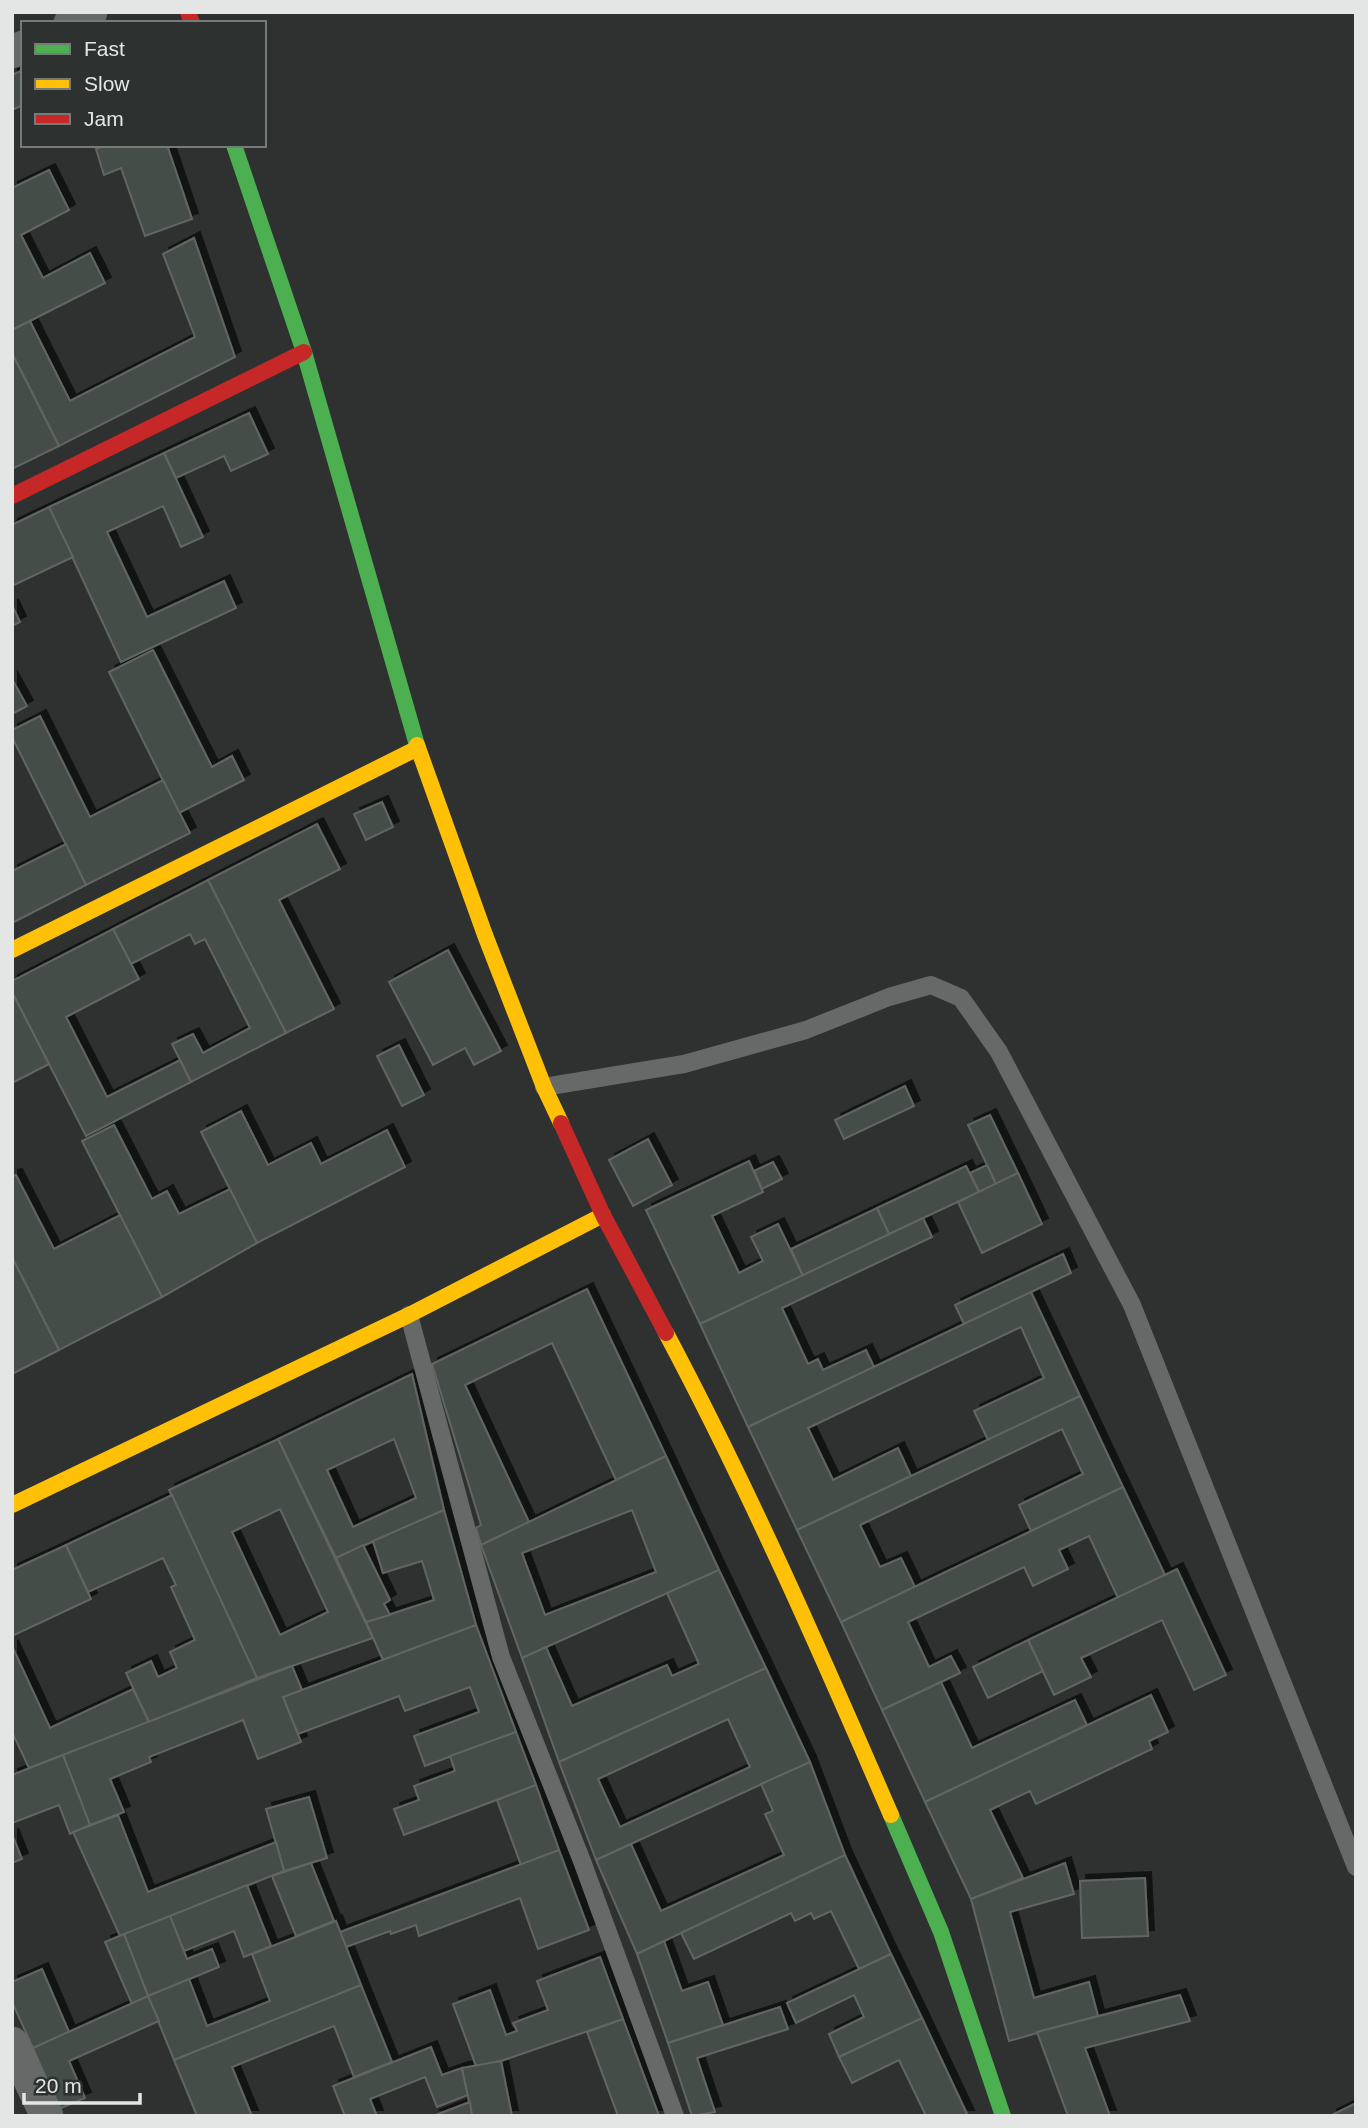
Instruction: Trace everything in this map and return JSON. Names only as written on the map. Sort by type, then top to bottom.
[{"type":"street","points":[[74,21],[91,12]]},
{"type":"street","points":[[235,147],[304,352],[418,748],[485,935],[544,1087],[603,1215],[702,1401],[842,1702],[941,1932],[1003,2116]]},
{"type":"street","points":[[12,496],[304,352]]},
{"type":"street","points":[[12,950],[418,748]]},
{"type":"street","points":[[12,1506],[409,1315],[603,1215]]},
{"type":"street","points":[[12,2043],[47,2116]]},
{"type":"lane","points":[[544,1087],[684,1064],[806,1030],[889,997],[931,985],[961,998],[999,1052],[1132,1305],[1356,1867]]},
{"type":"lane","points":[[409,1315],[501,1657],[582,1861],[675,2116]]},
{"type":"building","points":[[21,71],[21,106],[12,110],[12,75]]},
{"type":"building","points":[[168,147],[192,219],[145,236],[121,168],[104,175],[96,149]]},
{"type":"building","points":[[49,170],[69,210],[21,235],[43,278],[90,253],[105,283],[12,330],[12,188]]},
{"type":"building","points":[[194,238],[235,357],[59,446],[12,353],[12,330],[30,321],[70,401],[195,337],[163,254]]},
{"type":"building","points":[[12,356],[59,446],[12,469]]},
{"type":"building","points":[[249,413],[268,454],[231,471],[224,456],[176,478],[164,453]]},
{"type":"building","points":[[164,453],[203,537],[181,547],[163,506],[107,532],[147,617],[224,581],[236,608],[121,662],[49,507]]},
{"type":"building","points":[[49,507],[73,557],[12,586],[12,525]]},
{"type":"building","points":[[12,605],[20,622],[12,626]]},
{"type":"building","points":[[153,650],[212,767],[232,756],[244,780],[179,813],[109,672]]},
{"type":"building","points":[[12,679],[27,706],[12,714]]},
{"type":"building","points":[[40,716],[90,817],[163,780],[190,833],[86,885],[12,737],[12,730]]},
{"type":"building","points":[[382,802],[393,827],[366,840],[354,814]]},
{"type":"building","points":[[317,824],[340,869],[279,900],[334,1009],[286,1033],[208,880]]},
{"type":"building","points":[[66,844],[86,885],[12,923],[12,871]]},
{"type":"building","points":[[208,880],[286,1033],[191,1082],[172,1044],[193,1034],[203,1053],[250,1028],[205,939],[195,944],[190,934],[131,964],[113,929]]},
{"type":"building","points":[[113,929],[139,979],[66,1017],[107,1097],[180,1060],[191,1082],[86,1136],[12,992],[12,981]]},
{"type":"building","points":[[448,950],[501,1051],[474,1065],[465,1048],[433,1065],[389,982]]},
{"type":"building","points":[[12,992],[49,1064],[12,1083]]},
{"type":"building","points":[[399,1045],[424,1095],[402,1106],[377,1056]]},
{"type":"building","points":[[905,1086],[914,1106],[844,1139],[835,1120]]},
{"type":"building","points":[[241,1111],[268,1165],[311,1143],[321,1164],[387,1130],[405,1167],[257,1243],[201,1132]]},
{"type":"building","points":[[990,1115],[1018,1173],[996,1184],[968,1125]]},
{"type":"building","points":[[114,1125],[152,1199],[167,1191],[179,1214],[230,1189],[257,1243],[162,1297],[82,1141]]},
{"type":"building","points":[[648,1139],[672,1185],[633,1206],[609,1160]]},
{"type":"building","points":[[749,1161],[763,1192],[712,1216],[739,1273],[763,1261],[751,1237],[778,1224],[803,1276],[700,1324],[646,1210]]},
{"type":"building","points":[[773,1162],[782,1179],[762,1189],[754,1171]]},
{"type":"building","points":[[987,1165],[996,1184],[979,1192],[970,1173]]},
{"type":"building","points":[[966,1166],[979,1192],[889,1234],[877,1208]]},
{"type":"building","points":[[1018,1173],[1042,1224],[982,1253],[958,1202]]},
{"type":"building","points":[[16,1175],[54,1249],[120,1215],[162,1297],[59,1350],[12,1257],[12,1176]]},
{"type":"building","points":[[877,1208],[889,1234],[803,1276],[791,1249]]},
{"type":"building","points":[[923,1218],[932,1237],[782,1308],[808,1364],[818,1359],[823,1370],[866,1350],[874,1367],[748,1427],[700,1324]]},
{"type":"building","points":[[1063,1254],[1071,1273],[964,1324],[955,1305]]},
{"type":"building","points":[[12,1257],[59,1350],[12,1374]]},
{"type":"building","points":[[587,1289],[666,1456],[616,1480],[552,1343],[465,1385],[529,1522],[481,1545],[476,1528],[481,1525],[432,1364]]},
{"type":"building","points":[[1031,1292],[1080,1396],[988,1440],[974,1411],[1044,1378],[1021,1327],[808,1428],[833,1480],[898,1448],[911,1476],[797,1530],[748,1427]]},
{"type":"building","points":[[412,1374],[444,1510],[336,1558],[278,1439]],"holes":[[[394,1439],[416,1498],[353,1527],[327,1470]]]},
{"type":"building","points":[[1080,1396],[1123,1487],[1031,1531],[1019,1505],[1083,1474],[1062,1429],[860,1525],[880,1567],[901,1558],[915,1587],[841,1622],[797,1530]]},
{"type":"building","points":[[278,1439],[373,1638],[257,1678],[169,1490]],"holes":[[[280,1509],[328,1612],[280,1635],[232,1532]]]},
{"type":"building","points":[[666,1456],[719,1570],[522,1658],[481,1545]],"holes":[[[632,1510],[656,1572],[545,1615],[522,1553]]]},
{"type":"building","points":[[1123,1487],[1165,1575],[1118,1598],[1089,1536],[1059,1550],[1068,1569],[1033,1586],[1024,1567],[908,1622],[929,1667],[951,1656],[960,1673],[882,1710],[841,1622]]},
{"type":"building","points":[[172,1495],[257,1678],[149,1722],[126,1673],[151,1661],[158,1677],[177,1668],[170,1652],[195,1640],[171,1587],[176,1585],[163,1558],[88,1592],[66,1545]]},
{"type":"building","points":[[444,1510],[476,1625],[383,1660],[366,1622],[434,1600],[422,1561],[383,1573],[373,1541]]},
{"type":"building","points":[[66,1545],[91,1599],[12,1636],[12,1570]]},
{"type":"building","points":[[363,1545],[390,1600],[384,1604],[390,1615],[366,1622],[336,1558]]},
{"type":"building","points":[[1177,1569],[1226,1675],[1194,1690],[1162,1620],[1081,1658],[1091,1677],[1054,1695],[1028,1640]]},
{"type":"building","points":[[719,1570],[766,1668],[559,1762],[522,1658],[546,1647],[572,1706],[667,1665],[672,1676],[699,1664],[667,1593]]},
{"type":"building","points":[[476,1625],[516,1732],[425,1766],[414,1736],[479,1712],[470,1687],[405,1711],[399,1696],[298,1734],[283,1697]]},
{"type":"building","points":[[1028,1640],[1043,1671],[988,1698],[973,1667]]},
{"type":"building","points":[[12,1646],[50,1728],[133,1689],[149,1722],[29,1768],[12,1732]]},
{"type":"building","points":[[292,1666],[302,1690],[283,1697],[301,1742],[258,1759],[243,1720],[149,1757],[151,1762],[110,1779],[124,1812],[90,1825],[63,1755]]},
{"type":"building","points":[[766,1668],[810,1762],[596,1860],[559,1762]],"holes":[[[728,1719],[750,1767],[620,1827],[598,1779]]]},
{"type":"building","points":[[941,1682],[972,1748],[1075,1700],[1087,1725],[925,1802],[882,1710]]},
{"type":"building","points":[[1151,1695],[1168,1732],[1149,1741],[1152,1749],[1036,1804],[1030,1791],[990,1810],[1023,1878],[971,1899],[925,1802]]},
{"type":"building","points":[[516,1732],[536,1785],[404,1835],[394,1809],[419,1800],[414,1786],[455,1771],[450,1756]]},
{"type":"building","points":[[63,1755],[90,1825],[70,1834],[59,1805],[12,1823],[12,1775]]},
{"type":"building","points":[[810,1762],[845,1855],[637,1954],[596,1860],[631,1844],[661,1911],[784,1855],[765,1814],[773,1811],[761,1784]]},
{"type":"building","points":[[536,1785],[559,1850],[521,1865],[497,1800]]},
{"type":"building","points":[[309,1797],[327,1858],[284,1871],[266,1809]]},
{"type":"building","points":[[118,1815],[148,1892],[276,1842],[284,1871],[120,1936],[73,1832]]},
{"type":"building","points":[[12,1834],[22,1859],[12,1863]]},
{"type":"building","points":[[559,1850],[589,1930],[538,1949],[520,1898],[419,1936],[416,1925],[346,1947],[340,1932]]},
{"type":"building","points":[[845,1855],[891,1954],[859,1969],[831,1911],[814,1919],[811,1913],[795,1921],[791,1913],[694,1959],[681,1933]]},
{"type":"building","points":[[311,1863],[334,1921],[296,1936],[272,1876]]},
{"type":"building","points":[[1065,1863],[1074,1894],[1010,1912],[1034,1998],[1089,1982],[1098,2016],[1009,2041],[971,1899]]},
{"type":"building","points":[[1145,1878],[1148,1936],[1082,1938],[1080,1881]]},
{"type":"building","points":[[247,1885],[271,1946],[244,1957],[234,1931],[184,1951],[170,1916]]},
{"type":"building","points":[[170,1916],[187,1959],[212,1949],[219,1967],[148,1996],[124,1934]]},
{"type":"building","points":[[336,1921],[361,1985],[174,2060],[148,1996],[189,1979],[207,2026],[270,2001],[252,1954]]},
{"type":"building","points":[[124,1934],[148,1996],[132,2004],[105,1942]]},
{"type":"building","points":[[664,1941],[682,1991],[708,1982],[723,2025],[668,2043],[637,1954]]},
{"type":"building","points":[[891,1954],[922,2018],[839,2057],[829,2034],[864,2017],[854,1995],[796,2023],[787,2003]]},
{"type":"building","points":[[600,1957],[623,2019],[501,2061],[476,2066],[453,2004],[490,1990],[506,2035],[517,2031],[513,2023],[548,2010],[537,1981]]},
{"type":"building","points":[[42,1969],[69,2032],[33,2048],[12,2002],[12,1982]]},
{"type":"building","points":[[361,1985],[392,2062],[354,2077],[334,2026],[232,2067],[252,2116],[197,2116],[174,2060]]},
{"type":"building","points":[[1180,1995],[1190,2021],[1085,2048],[1110,2116],[1068,2116],[1037,2032]]},
{"type":"building","points":[[148,1996],[159,2021],[69,2061],[85,2098],[59,2109],[33,2048]]},
{"type":"building","points":[[780,2007],[788,2029],[697,2058],[715,2112],[692,2116],[668,2043]]},
{"type":"building","points":[[922,2018],[968,2116],[926,2116],[899,2060],[852,2083],[839,2057]]},
{"type":"building","points":[[623,2019],[659,2116],[618,2116],[587,2032]]},
{"type":"building","points":[[431,2047],[442,2075],[462,2068],[468,2095],[437,2107],[425,2077],[370,2099],[377,2116],[345,2116],[333,2086]]},
{"type":"building","points":[[501,2061],[512,2116],[472,2116],[462,2068]]},
{"type":"building","points":[[470,2102],[472,2116],[433,2116]]},
{"type":"building","points":[[1356,2103],[1356,2116],[1330,2116]]},
{"type":"traffic: fast","points":[[235,147],[304,352],[417,745]]},
{"type":"traffic: fast","points":[[891,1815],[941,1932],[1003,2116]]},
{"type":"traffic: slow","points":[[417,745],[485,935],[544,1087],[561,1123]]},
{"type":"traffic: slow","points":[[12,950],[418,748]]},
{"type":"traffic: slow","points":[[12,1505],[409,1315],[603,1215]]},
{"type":"traffic: slow","points":[[666,1333],[755,1511],[891,1815]]},
{"type":"traffic: jam","points":[[188,12],[191,21]]},
{"type":"traffic: jam","points":[[12,496],[304,352]]},
{"type":"traffic: jam","points":[[561,1123],[603,1215],[666,1333]]}]
